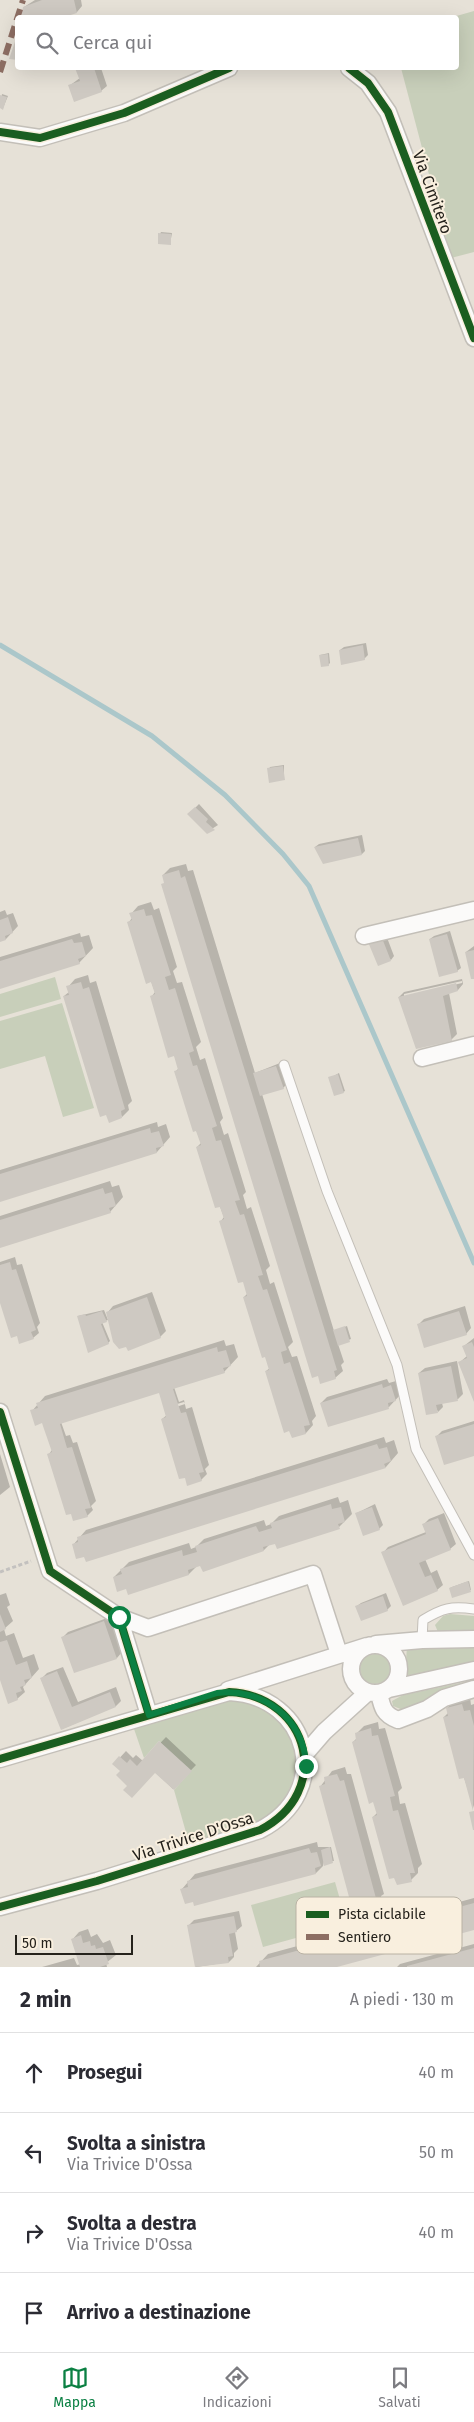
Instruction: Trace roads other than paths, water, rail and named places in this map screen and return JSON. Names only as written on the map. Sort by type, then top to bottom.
[{"type":"street","points":[[0,132],[40,138],[124,113],[224,70]]},
{"type":"street","name":"Via Cimitero","points":[[352,70],[368,83],[388,112],[474,338]]},
{"type":"street","points":[[364,936],[474,910]]},
{"type":"street","points":[[422,1058],[474,1045]]},
{"type":"street","points":[[0,1412],[50,1571],[119,1617],[148,1628],[313,1574],[339,1654]]},
{"type":"street","points":[[119,1617],[149,1715]]},
{"type":"street","points":[[217,1693],[371,1645],[422,1640],[474,1639]]},
{"type":"street","points":[[305,1754],[324,1732],[378,1691],[397,1680],[398,1661],[392,1651],[371,1645],[357,1653],[351,1670],[358,1686],[378,1691],[474,1670]]},
{"type":"street","points":[[378,1691],[382,1708],[387,1716],[398,1720],[427,1709],[444,1698],[474,1689]]},
{"type":"street","name":"Via Trivice D'Ossa","points":[[0,1759],[217,1693],[241,1692],[275,1706],[295,1727],[305,1754],[304,1776],[299,1792],[280,1816],[260,1830],[97,1881],[0,1907]]},
{"type":"lane","points":[[284,1064],[327,1191],[397,1365],[416,1449],[474,1555]]},
{"type":"lane","points":[[422,1640],[423,1620],[442,1608],[474,1609]]},
{"type":"waterway","points":[[0,645],[152,736],[225,795],[283,854],[309,886],[474,1263]]}]
